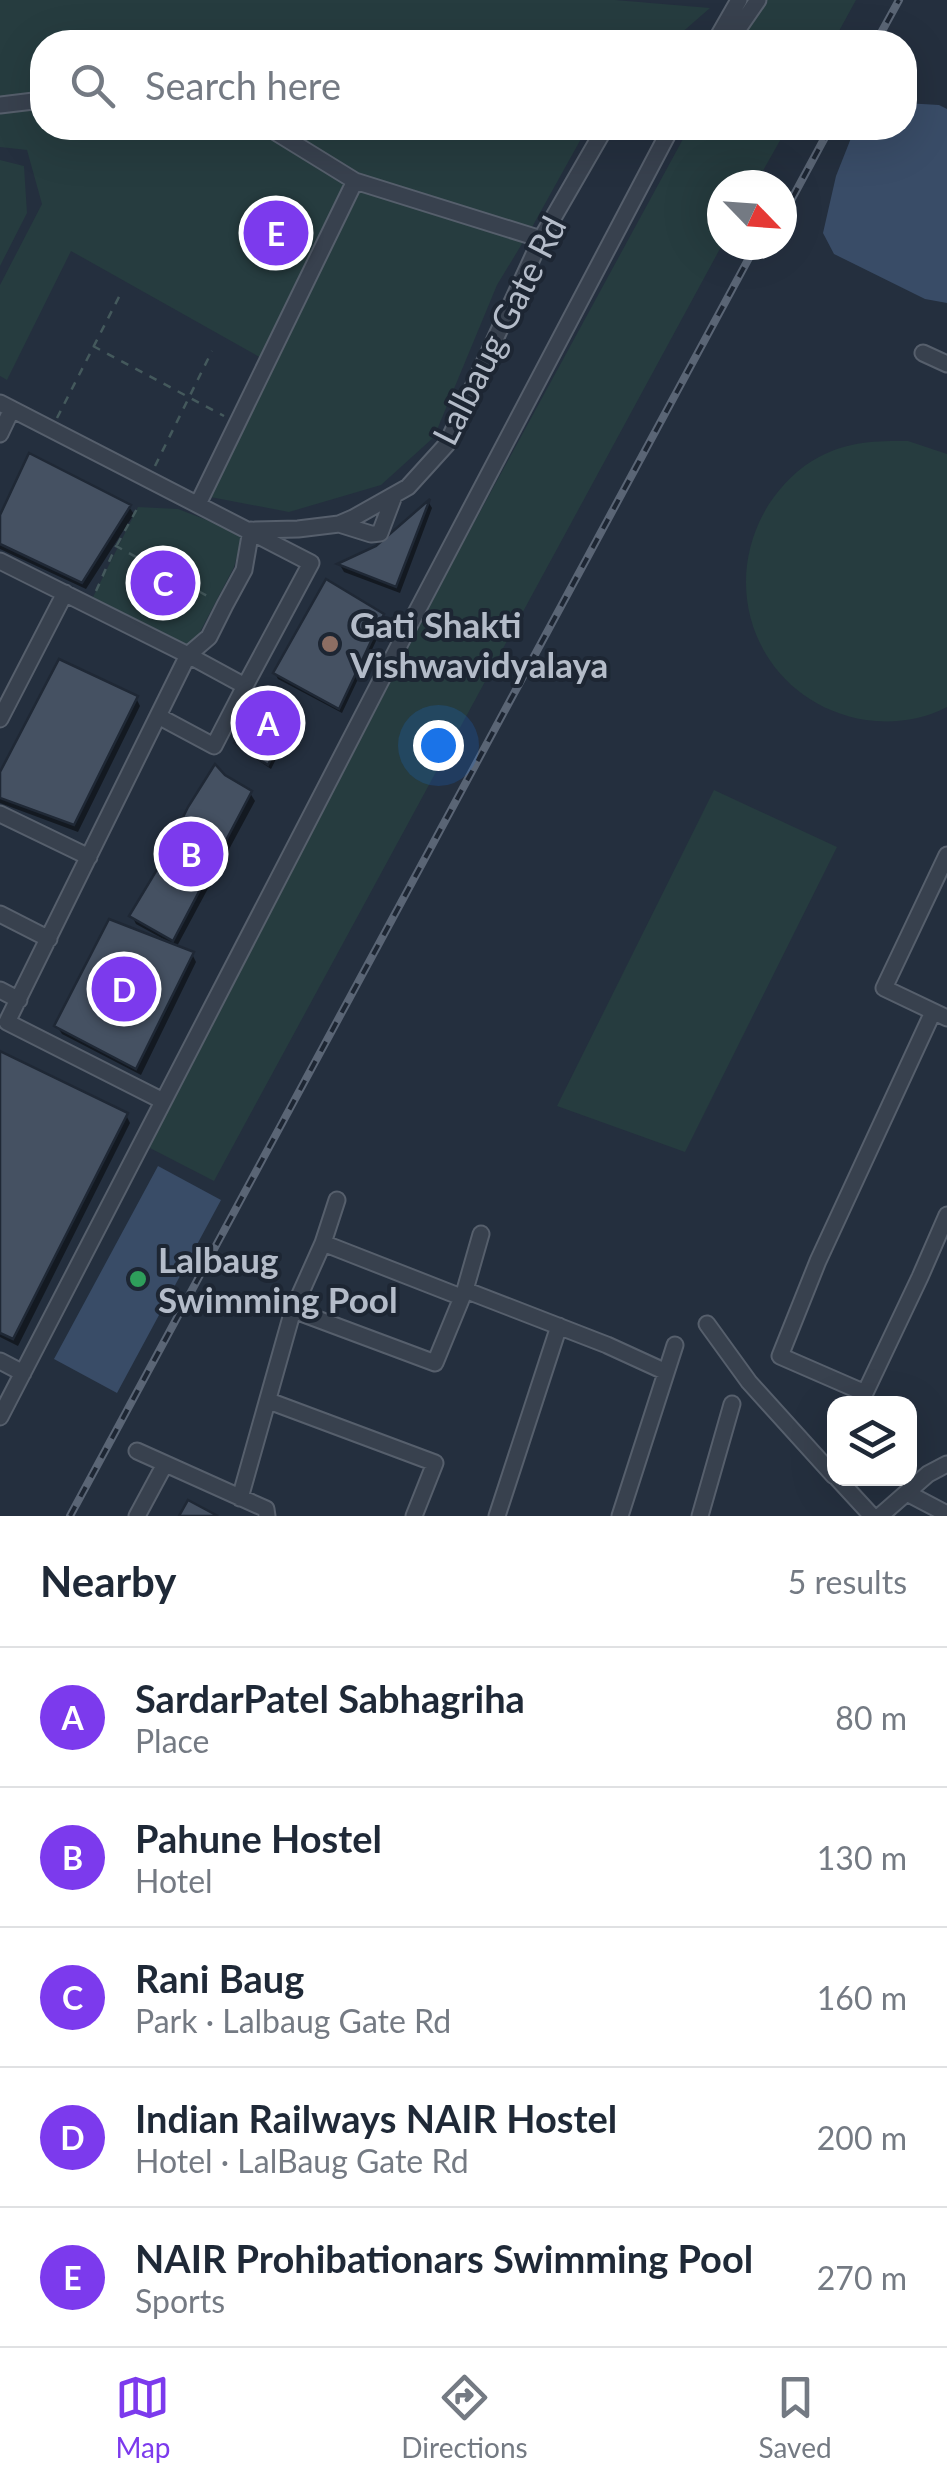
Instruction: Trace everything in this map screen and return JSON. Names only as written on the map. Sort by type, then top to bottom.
[{"type":"street","points":[[734,30],[740,0]]},
{"type":"street","points":[[722,30],[740,0]]},
{"type":"street","points":[[737,30],[758,0]]},
{"type":"street","points":[[0,105],[30,101]]},
{"type":"street","points":[[288,140],[354,181],[542,239]]},
{"type":"street","name":"Lalbaug Gate Rd","points":[[251,530],[339,524],[408,487],[447,444],[542,239],[598,140]]},
{"type":"street","points":[[0,1418],[665,140]]},
{"type":"street","points":[[407,630],[422,612],[677,140]]},
{"type":"street","points":[[198,504],[354,181]]},
{"type":"street","points":[[924,353],[947,364]]},
{"type":"street","points":[[0,434],[6,406],[311,562],[214,746],[158,716]]},
{"type":"street","points":[[339,524],[380,533],[394,496]]},
{"type":"street","points":[[163,1101],[8,1022],[188,654],[209,637],[244,570],[251,530]]},
{"type":"street","points":[[0,562],[245,686]]},
{"type":"street","points":[[0,719],[65,593]]},
{"type":"street","points":[[0,814],[89,857]]},
{"type":"street","points":[[858,1396],[780,1356],[818,1262],[940,1015],[884,988],[947,854]]},
{"type":"street","points":[[0,914],[49,939]]},
{"type":"street","points":[[0,990],[19,1000]]},
{"type":"street","points":[[240,1498],[293,1310],[323,1243],[336,1200]]},
{"type":"street","points":[[863,1396],[947,1215]]},
{"type":"street","points":[[293,1310],[435,1363],[481,1234]]},
{"type":"street","points":[[323,1243],[559,1326],[666,1372]]},
{"type":"street","points":[[708,1324],[748,1382],[827,1467]]},
{"type":"street","points":[[497,1516],[559,1326]]},
{"type":"street","points":[[620,1516],[674,1345]]},
{"type":"street","points":[[0,1361],[22,1373]]},
{"type":"street","points":[[269,1401],[435,1463],[414,1516]]},
{"type":"street","points":[[700,1516],[732,1404]]},
{"type":"street","points":[[137,1451],[266,1509],[267,1516]]},
{"type":"street","points":[[136,1516],[165,1464]]},
{"type":"street","points":[[880,1516],[928,1474],[947,1464]]},
{"type":"street","points":[[844,1486],[872,1516]]},
{"type":"street","points":[[906,1493],[947,1514]]},
{"type":"path","points":[[56,419],[120,292]]},
{"type":"path","points":[[94,346],[238,423]]},
{"type":"path","points":[[152,472],[212,350]]},
{"type":"path","points":[[89,605],[138,507]]},
{"type":"path","points":[[116,546],[225,606]]},
{"type":"green space","points":[[0,0],[615,0],[710,8],[685,30],[30,30],[30,140],[580,140],[497,285],[434,437],[381,485],[289,512],[205,496],[272,364],[71,251],[7,380],[0,376],[0,285],[42,204],[27,150],[0,147]]},
{"type":"green space","points":[[761,0],[856,0],[840,30],[742,30]]},
{"type":"green space","points":[[682,140],[780,140],[763,170],[707,170],[707,260],[714,260],[214,1181],[148,1147],[456,556]]},
{"type":"green space","points":[[0,160],[24,166],[27,213],[0,266]]},
{"type":"green space","points":[[908,441],[947,454],[947,707],[907,720],[866,720],[830,709],[799,691],[775,667],[758,639],[748,607],[746,572],[753,538],[769,504],[798,472],[841,448]]},
{"type":"green space","points":[[138,507],[178,509],[243,534],[234,567],[188,655],[92,599]]},
{"type":"green space","points":[[714,790],[837,847],[685,1152],[557,1106]]},
{"type":"water","points":[[917,104],[947,109],[947,303],[925,299],[834,254],[823,233],[836,176],[850,140],[917,140]]},
{"type":"water","points":[[256,204],[311,235],[297,261],[241,232]]},
{"type":"water","name":"Lalbaug Swimming Pool","points":[[158,1166],[221,1200],[117,1393],[54,1359]]},
{"type":"building","points":[[29,453],[131,505],[82,583],[0,544],[0,515]]},
{"type":"building","points":[[430,499],[396,587],[337,564],[376,546]]},
{"type":"building","name":"Gati Shakti Vishwavidyalaya","points":[[326,579],[384,614],[339,709],[273,673]]},
{"type":"building","points":[[59,659],[138,696],[74,825],[0,798],[0,772]]},
{"type":"building","points":[[268,691],[298,703],[268,765],[234,743]]},
{"type":"building","points":[[215,764],[252,791],[173,941],[129,916]]},
{"type":"building","points":[[109,919],[194,952],[136,1069],[54,1026]]},
{"type":"building","points":[[0,1051],[128,1113],[13,1339],[0,1333]]},
{"type":"building","points":[[188,1500],[218,1516],[179,1516]]},
{"type":"railway","points":[[883,30],[899,0]]},
{"type":"railway","points":[[797,189],[824,140]]},
{"type":"railway","points":[[70,1516],[748,260]]},
{"type":"place","name":"NAIR Prohibationars Swimming Pool","points":[[276,233]]},
{"type":"place","name":"Rani Baug","points":[[163,583]]},
{"type":"place","name":"Gati Shakti Vishwavidyalaya","points":[[330,644]]},
{"type":"place","name":"SardarPatel Sabhagriha","points":[[268,723]]},
{"type":"place","name":"Pahune Hostel","points":[[191,854]]},
{"type":"place","name":"Indian Railways NAIR Hostel","points":[[124,989]]},
{"type":"place","name":"Lalbaug Swimming Pool","points":[[138,1279]]}]
